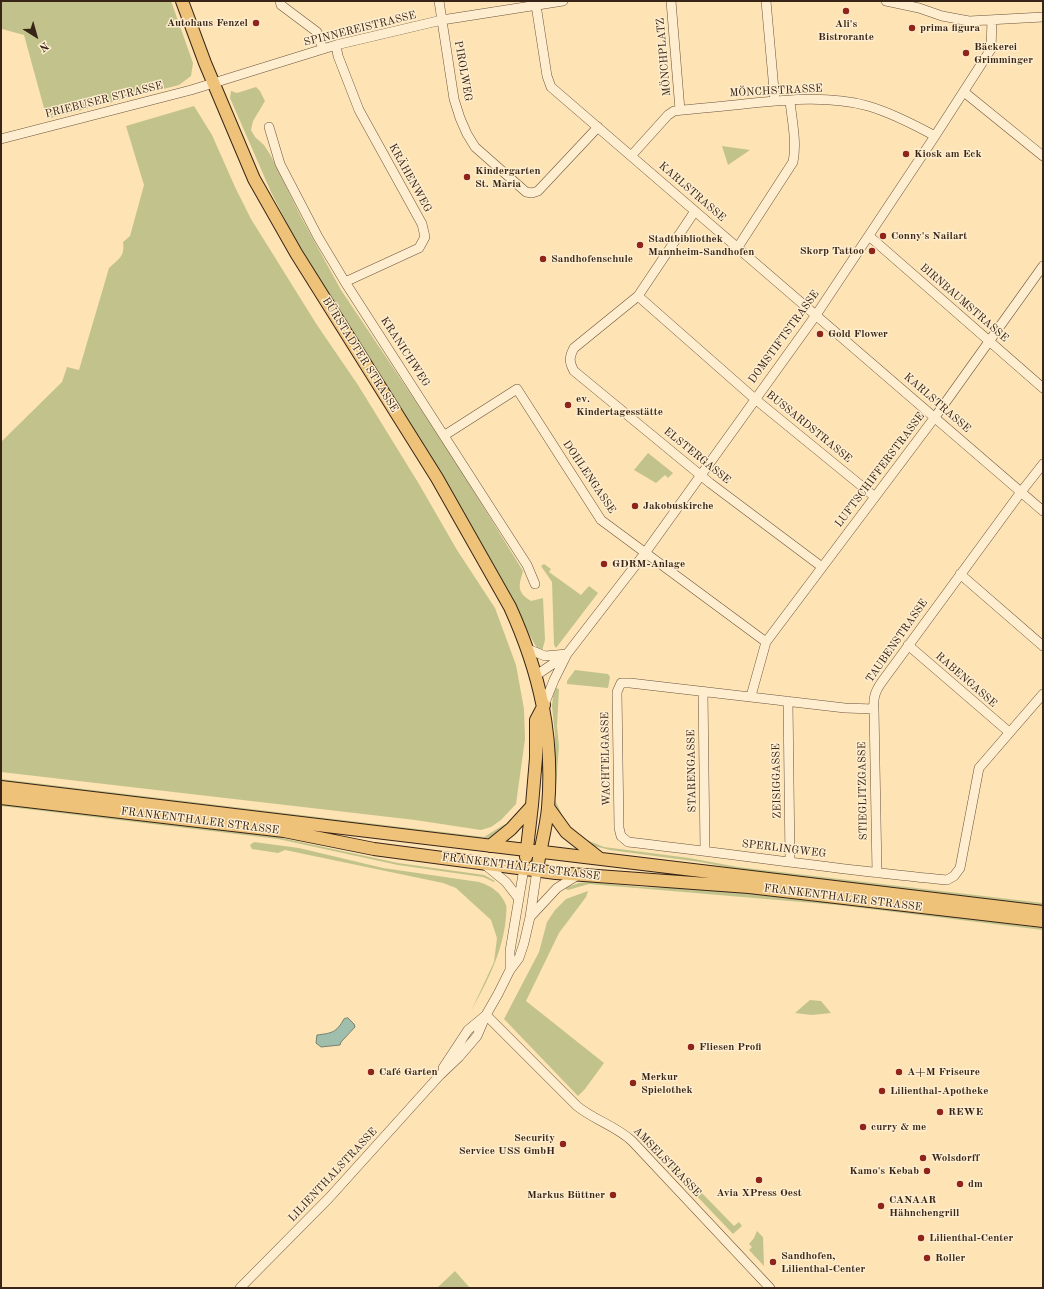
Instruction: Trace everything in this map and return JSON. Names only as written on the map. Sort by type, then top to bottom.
[{"type":"main road","name":"BÜRSTADTER STRASSE","points":[[182,1],[213,84],[254,179],[296,253],[437,478],[510,607],[520,628],[544,705],[550,757],[548,807],[544,837],[537,870]]},
{"type":"main road","points":[[524,868],[536,758],[536,720],[544,705]]},
{"type":"main road","name":"FRANKENTHALER STRASSE","points":[[1,787],[1043,912]]},
{"type":"main road","name":"FRANKENTHALER STRASSE","points":[[1,798],[284,831],[374,849],[578,875],[749,887],[1043,921]]},
{"type":"main road","points":[[490,846],[510,829],[532,805]]},
{"type":"main road","points":[[548,807],[566,832],[600,859]]},
{"type":"street","points":[[280,1],[281,5],[318,32],[323,49]]},
{"type":"street","name":"PIROLWEG","points":[[439,1],[454,99],[467,134],[475,147],[526,192],[532,193],[538,191],[598,127]]},
{"type":"street","name":"SPINNEREISTRASSE","points":[[213,84],[336,45],[442,20],[563,1]]},
{"type":"street","name":"MÖNCHPLATZ","points":[[671,1],[680,110]]},
{"type":"street","points":[[766,1],[775,101]]},
{"type":"street","points":[[886,1],[921,5],[942,16],[969,21],[1043,17]]},
{"type":"street","name":"KARLSTRASSE","points":[[536,5],[547,76],[551,87],[1043,511]]},
{"type":"street","name":"DOMSTIFTSTRASSE","points":[[567,654],[645,553],[701,476],[816,315],[869,236],[991,49],[992,20]]},
{"type":"street","name":"KRÄHENWEG","points":[[336,45],[338,56],[359,110],[422,224],[425,237],[419,248],[346,282]]},
{"type":"street","name":"PRIEBUSER STRASSE","points":[[1,139],[213,84]]},
{"type":"street","points":[[964,92],[1043,156]]},
{"type":"street","name":"MÖNCHSTRASSE","points":[[631,156],[668,115],[674,111],[775,101],[845,101],[891,113],[935,136]]},
{"type":"street","points":[[738,247],[793,162],[794,142],[790,101]]},
{"type":"street","name":"KRANICHWEG","points":[[269,126],[280,164],[318,237],[527,565],[535,584]]},
{"type":"street","name":"ELSTERGASSE","points":[[695,211],[638,296],[574,348],[570,356],[570,364],[574,371],[701,476],[822,567]]},
{"type":"street","name":"BIRNBAUMSTRASSE","points":[[869,236],[1043,388]]},
{"type":"street","name":"LUFTSCHIFFERSTRASSE","points":[[751,696],[766,642],[935,417],[1043,266]]},
{"type":"street","name":"BUSSARDSTRASSE","points":[[638,296],[755,399],[875,496]]},
{"type":"street","name":"DOHLENGASSE","points":[[445,435],[517,389],[601,520],[766,642]]},
{"type":"street","name":"TAUBENSTRASSE","points":[[874,709],[873,700],[876,691],[960,574],[1043,464]]},
{"type":"street","points":[[960,574],[1043,646]]},
{"type":"street","name":"RABENGASSE","points":[[908,646],[1009,732]]},
{"type":"street","points":[[528,650],[545,656],[567,654]]},
{"type":"street","points":[[536,676],[567,654]]},
{"type":"street","points":[[544,705],[567,654]]},
{"type":"street","name":"WACHTELGASSE","points":[[621,836],[619,828],[617,692],[621,683],[703,691]]},
{"type":"street","points":[[703,691],[845,708],[874,709]]},
{"type":"street","name":"STARENGASSE","points":[[703,691],[705,851]]},
{"type":"street","points":[[1009,732],[1043,694]]},
{"type":"street","name":"ZEISIGGASSE","points":[[788,701],[790,861]]},
{"type":"street","name":"STIEGLITZGASSE","points":[[874,709],[877,873]]},
{"type":"street","name":"SPERLINGWEG","points":[[621,836],[628,842],[877,873],[947,880],[954,876],[960,868],[979,768],[1009,732]]},
{"type":"street","points":[[483,863],[506,882],[519,899]]},
{"type":"street","name":"LILIENTHALSTRASSE","points":[[510,970],[510,951],[524,868]]},
{"type":"street","name":"LILIENTHALSTRASSE","points":[[240,1288],[329,1198],[477,1036],[486,1015],[510,970],[519,958],[530,917],[537,870]]},
{"type":"street","points":[[530,917],[557,888],[578,875]]},
{"type":"street","name":"AMSELSTRASSE","points":[[486,1015],[577,1106],[618,1130],[632,1141],[770,1288]]},
{"type":"green space","points":[[1,1],[171,1],[193,63],[191,76],[179,85],[47,119],[24,35],[2,29]]},
{"type":"green space","points":[[256,87],[260,91],[265,101],[253,121],[251,130],[271,156],[301,217],[341,290],[447,448],[523,571],[520,580],[521,591],[526,598],[531,601],[543,598],[545,640],[542,651],[537,648],[530,636],[512,597],[461,507],[383,379],[320,281],[291,231],[271,192],[230,98],[231,91],[237,93]]},
{"type":"green space","points":[[194,106],[212,135],[251,219],[317,325],[358,385],[419,484],[457,550],[495,608],[516,665],[524,709],[525,739],[516,804],[501,820],[491,827],[481,830],[415,820],[1,772],[1,442],[62,382],[67,367],[79,370],[109,268],[122,254],[123,242],[130,236],[144,185],[126,126]]},
{"type":"green space","points":[[722,146],[750,150],[728,165]]},
{"type":"green space","points":[[648,453],[673,473],[668,478],[665,475],[656,483],[634,470]]},
{"type":"green space","points":[[544,564],[551,569],[549,572],[581,595],[589,586],[598,593],[556,648],[554,645],[552,582],[541,566]]},
{"type":"green space","points":[[575,670],[608,674],[610,677],[608,688],[567,684],[567,681]]},
{"type":"green space","points":[[554,687],[559,689],[557,726],[559,746],[555,800],[565,821],[554,808],[555,735],[552,706]]},
{"type":"green space","points":[[1,779],[484,837],[505,824],[507,826],[496,835],[483,840],[1,783]]},
{"type":"green space","points":[[1,803],[268,835],[398,863],[484,875],[495,881],[494,882],[483,877],[398,865],[278,839],[1,806]]},
{"type":"green space","points":[[584,839],[604,847],[689,858],[738,867],[1043,903],[1043,906],[737,869],[700,862],[610,850],[590,845]]},
{"type":"green space","points":[[254,842],[299,848],[383,868],[479,882],[488,885],[495,890],[504,900],[506,906],[506,917],[502,942],[498,954],[483,989],[471,1011],[494,962],[497,938],[491,920],[456,888],[443,883],[285,850],[278,853],[252,849],[250,845]]},
{"type":"green space","points":[[589,882],[641,887],[734,890],[1043,928],[1043,930],[837,905],[589,884],[568,890],[564,888],[579,883]]},
{"type":"green space","points":[[588,891],[586,897],[559,933],[526,1001],[604,1063],[578,1096],[504,1019],[539,952],[547,922],[555,910],[566,899]]},
{"type":"green space","points":[[810,1000],[821,1001],[831,1013],[812,1015],[795,1013]]},
{"type":"green space","points":[[672,1165],[694,1189],[696,1187],[734,1226],[739,1222],[742,1226],[733,1234],[669,1167]]},
{"type":"green space","points":[[757,1231],[763,1237],[764,1266],[749,1250],[752,1247],[749,1244]]},
{"type":"green space","points":[[455,1271],[470,1288],[437,1288]]},
{"type":"shaded area","points":[[348,1018],[355,1027],[340,1045],[321,1047],[316,1043],[317,1035],[333,1032],[339,1027],[344,1019]]},
{"type":"place","name":"Ali's Bistrorante","points":[[846,11]]},
{"type":"place","name":"Autohaus Fenzel","points":[[256,23]]},
{"type":"place","name":"prima figura","points":[[912,28]]},
{"type":"place","name":"Bäckerei Grimminger","points":[[966,53]]},
{"type":"place","name":"Kiosk am Eck","points":[[906,154]]},
{"type":"place","name":"Kindergarten St. Maria","points":[[467,177]]},
{"type":"place","name":"Conny's Nailart","points":[[883,236]]},
{"type":"place","name":"Stadtbibliothek Mannheim-Sandhofen","points":[[640,245]]},
{"type":"place","name":"Skorp Tattoo","points":[[872,251]]},
{"type":"place","name":"Sandhofenschule","points":[[543,259]]},
{"type":"place","name":"Gold Flower","points":[[820,334]]},
{"type":"place","name":"ev. Kindertagesstätte","points":[[568,405]]},
{"type":"place","name":"Jakobuskirche","points":[[635,506]]},
{"type":"place","name":"GDRM-Anlage","points":[[604,564]]},
{"type":"place","name":"Fliesen Profi","points":[[691,1047]]},
{"type":"place","name":"Café Garten","points":[[371,1072]]},
{"type":"place","name":"A+M Friseure","points":[[899,1072]]},
{"type":"place","name":"Merkur Spielothek","points":[[633,1083]]},
{"type":"place","name":"Lilienthal-Apotheke","points":[[882,1091]]},
{"type":"place","name":"REWE","points":[[940,1112]]},
{"type":"place","name":"curry & me","points":[[863,1127]]},
{"type":"place","name":"Security Service USS GmbH","points":[[563,1144]]},
{"type":"place","name":"Wolsdorff","points":[[923,1158]]},
{"type":"place","name":"Kamo's Kebab","points":[[927,1171]]},
{"type":"place","name":"Avia XPress Oest","points":[[759,1180]]},
{"type":"place","name":"dm","points":[[960,1184]]},
{"type":"place","name":"Markus Büttner","points":[[613,1195]]},
{"type":"place","name":"CANAAR Hähnchengrill","points":[[881,1206]]},
{"type":"place","name":"Lilienthal-Center","points":[[921,1238]]},
{"type":"place","name":"Roller","points":[[927,1258]]},
{"type":"place","name":"Sandhofen, Lilienthal-Center","points":[[773,1262]]}]
